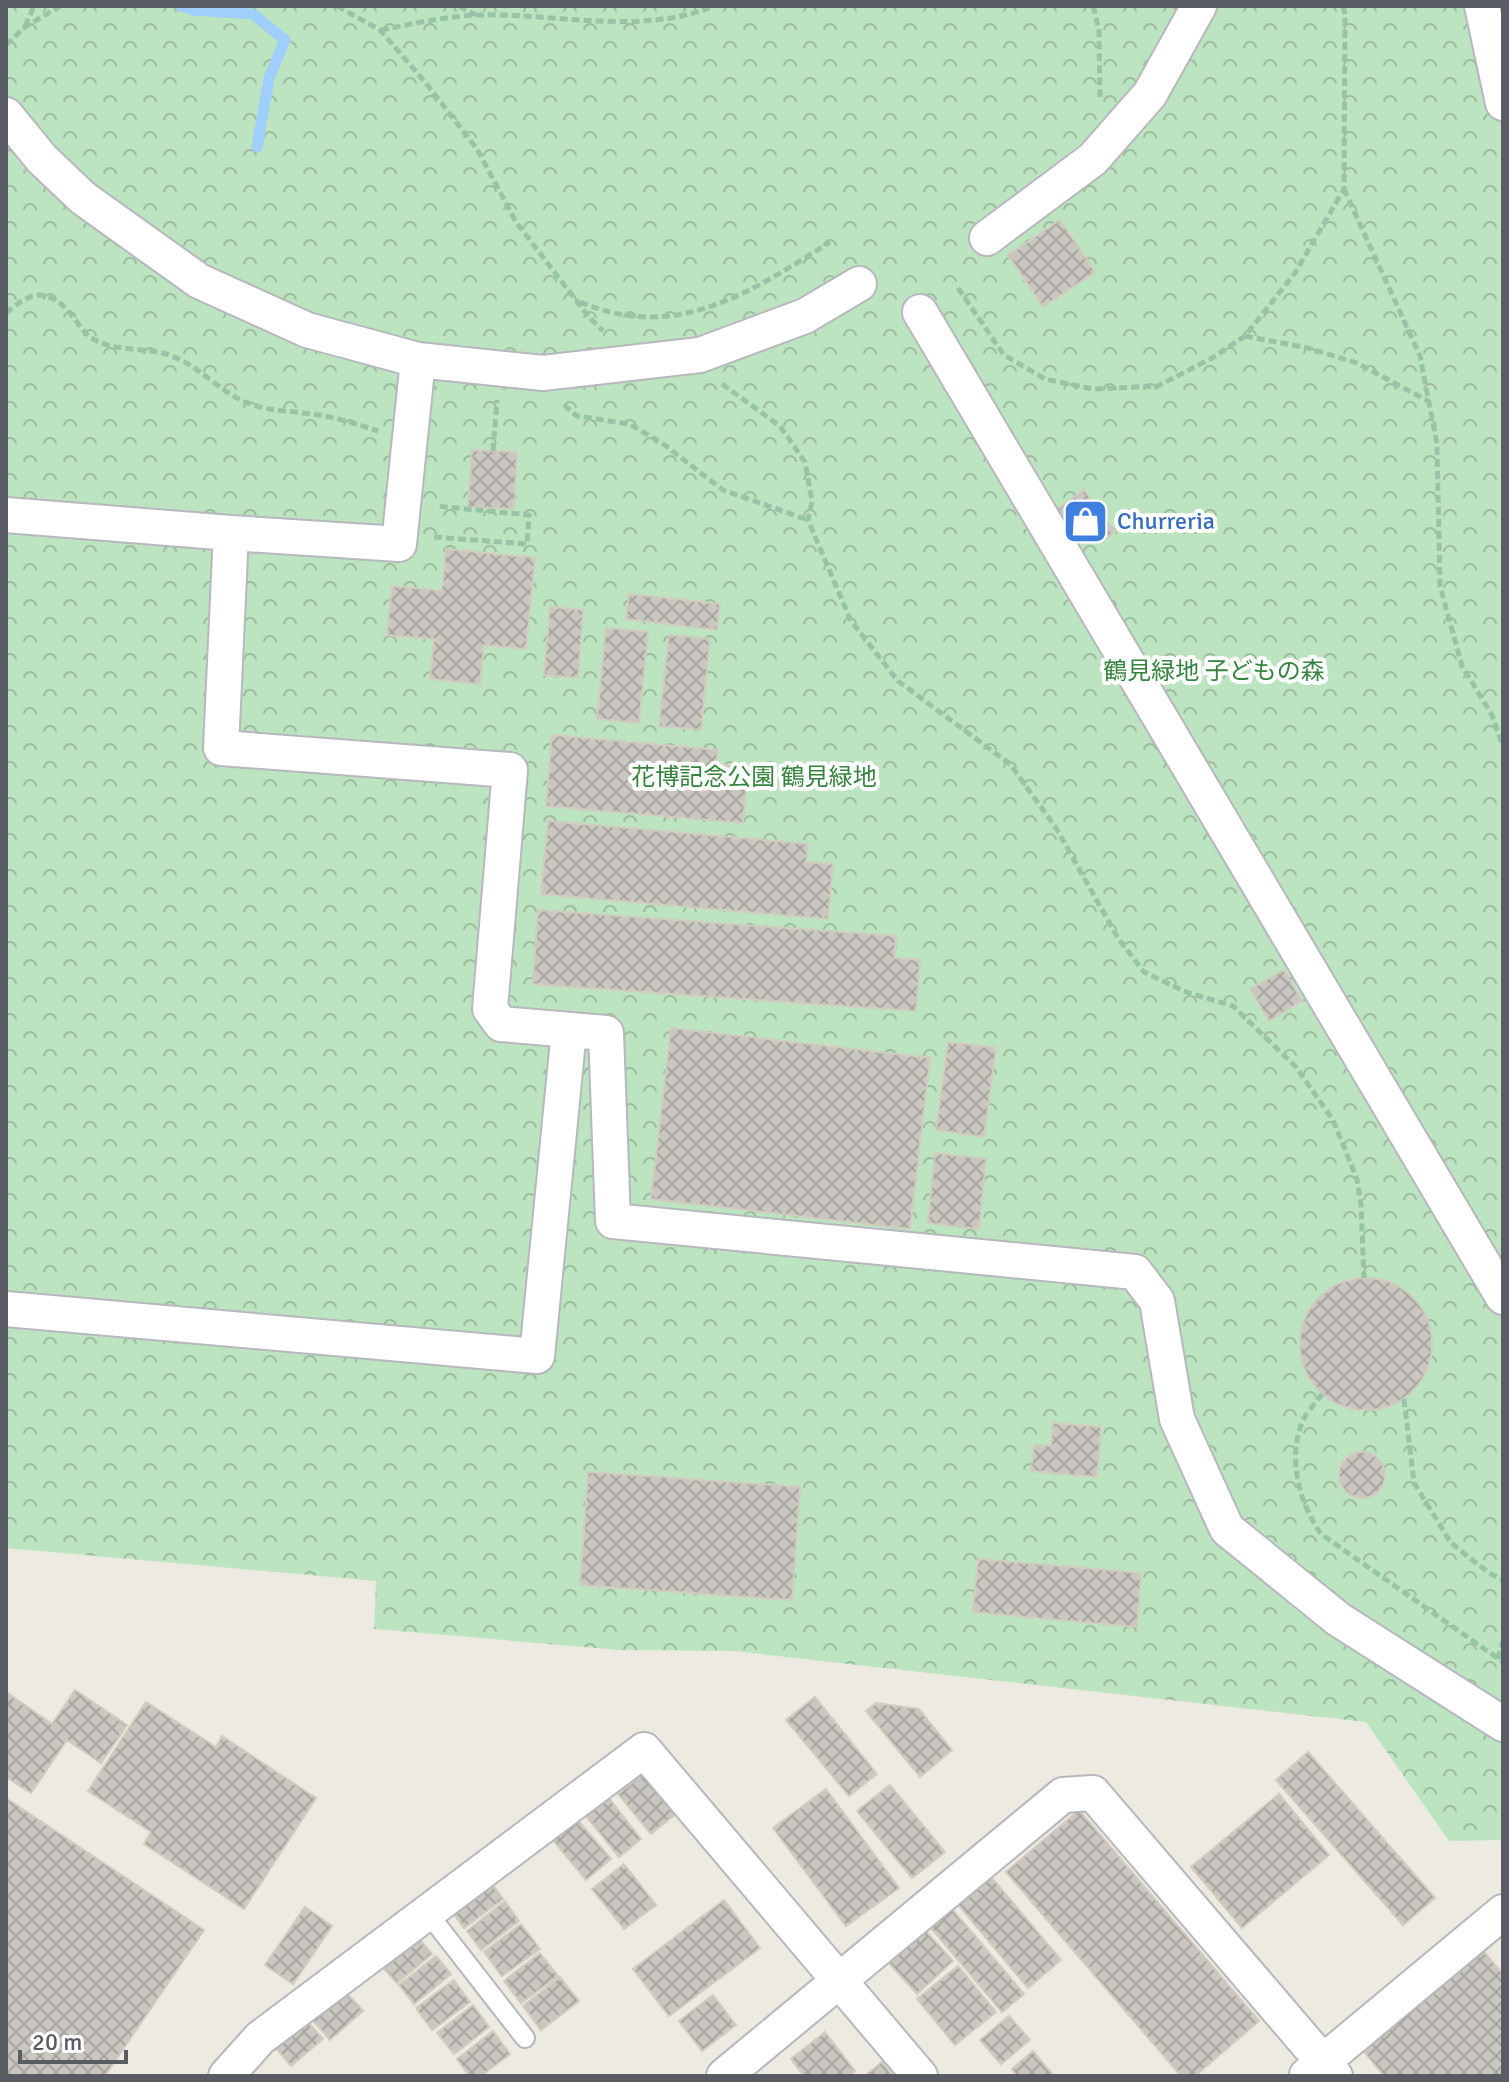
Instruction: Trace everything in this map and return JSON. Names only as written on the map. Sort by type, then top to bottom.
[{"type":"street","points":[[987,238],[1093,159],[1150,94],[1199,6]]},
{"type":"street","points":[[1482,6],[1503,103]]},
{"type":"street","points":[[6,115],[42,159],[83,198],[199,281],[307,330],[418,360],[543,373],[700,355],[805,316],[859,284]]},
{"type":"street","points":[[920,312],[1503,1297]]},
{"type":"street","points":[[6,515],[399,544],[418,360]]},
{"type":"street","points":[[231,533],[221,748],[510,770],[490,1009],[501,1024],[606,1033],[613,1221],[1135,1272],[1157,1301],[1177,1419],[1227,1529],[1338,1619],[1503,1724]]},
{"type":"street","points":[[6,1309],[537,1356],[569,1030]]},
{"type":"street","points":[[226,2076],[260,2038],[644,1750],[920,2076]]},
{"type":"street","points":[[724,2076],[1063,1795],[1093,1793],[1321,2071],[1503,1912]]},
{"type":"lane","points":[[427,1912],[525,2038]]},
{"type":"path","points":[[25,27],[34,6]]},
{"type":"path","points":[[6,45],[25,27],[60,6]]},
{"type":"path","points":[[337,6],[380,30],[477,149],[516,222],[577,300],[633,364]]},
{"type":"path","points":[[459,6],[477,15]]},
{"type":"path","points":[[380,30],[477,15],[613,23],[692,15],[715,6]]},
{"type":"path","points":[[1093,6],[1099,29],[1100,102]]},
{"type":"path","points":[[1343,6],[1344,189],[1420,356],[1437,444],[1440,586],[1462,666],[1492,715],[1503,746]]},
{"type":"path","points":[[958,288],[1004,355],[1045,379],[1093,389],[1158,386],[1212,358],[1245,336],[1295,273],[1344,189]]},
{"type":"path","points":[[577,300],[594,308],[643,318],[709,309],[754,290],[830,242]]},
{"type":"path","points":[[6,313],[20,301],[37,295],[48,296],[66,307],[95,341],[170,355],[251,405],[320,415],[410,441]]},
{"type":"path","points":[[1245,336],[1308,348],[1357,363],[1429,402]]},
{"type":"path","points":[[700,355],[722,384],[780,426],[805,462],[812,501],[808,520],[851,621],[898,681],[1010,764],[1056,828],[1118,938],[1144,972],[1186,992],[1233,1006],[1296,1067],[1333,1120],[1357,1179],[1364,1278]]},
{"type":"path","points":[[493,451],[498,367]]},
{"type":"path","points":[[543,373],[546,388],[577,416],[629,424],[662,443],[723,490],[808,520]]},
{"type":"path","points":[[402,514],[529,515],[527,544],[439,539],[402,514]]},
{"type":"path","points":[[1322,1394],[1301,1423],[1297,1451],[1299,1494],[1321,1534],[1500,1660],[1503,1641]]},
{"type":"path","points":[[1404,1399],[1414,1483],[1451,1543],[1489,1573],[1503,1580]]},
{"type":"green space","name":"花博記念公園 鶴見緑地","points":[[6,6],[1503,6],[1503,1840],[1449,1841],[1366,1722],[734,1651],[620,1650],[374,1629],[376,1581],[6,1548]]},
{"type":"building","points":[[1060,220],[1095,272],[1043,307],[1008,255]]},
{"type":"building","points":[[472,450],[517,452],[514,509],[468,507]]},
{"type":"building","name":"Churreria","points":[[1084,490],[1115,532],[1101,542],[1091,535],[1080,543],[1056,510]]},
{"type":"building","points":[[446,549],[535,558],[526,649],[484,645],[480,684],[430,679],[434,639],[387,635],[392,586],[442,591]]},
{"type":"building","points":[[629,594],[720,604],[717,630],[626,619]]},
{"type":"building","points":[[550,607],[583,610],[578,678],[544,675]]},
{"type":"building","points":[[606,628],[648,632],[639,723],[597,719]]},
{"type":"building","points":[[669,635],[710,639],[701,730],[659,726]]},
{"type":"building","points":[[552,735],[718,750],[716,764],[748,767],[743,823],[546,806]]},
{"type":"building","points":[[548,821],[808,844],[806,862],[833,864],[828,919],[541,894]]},
{"type":"building","points":[[538,910],[896,936],[894,958],[920,960],[916,1011],[533,984]]},
{"type":"building","points":[[1284,970],[1302,1001],[1269,1021],[1250,989]]},
{"type":"building","points":[[671,1028],[930,1058],[910,1229],[651,1199]]},
{"type":"building","points":[[948,1042],[996,1048],[984,1137],[936,1130]]},
{"type":"building","points":[[935,1153],[986,1159],[979,1229],[928,1223]]},
{"type":"building","points":[[1366,1278],[1391,1283],[1413,1297],[1427,1319],[1432,1344],[1427,1369],[1413,1391],[1391,1405],[1366,1410],[1341,1405],[1319,1391],[1305,1369],[1300,1344],[1305,1319],[1319,1297],[1341,1283]]},
{"type":"building","points":[[1053,1423],[1101,1427],[1097,1477],[1031,1471],[1034,1445],[1051,1446]]},
{"type":"building","points":[[1362,1452],[1378,1459],[1385,1475],[1378,1491],[1362,1498],[1346,1491],[1339,1475],[1346,1459]]},
{"type":"building","points":[[588,1472],[800,1487],[792,1600],[580,1585]]},
{"type":"building","points":[[978,1559],[1141,1573],[1137,1627],[973,1612]]},
{"type":"building","points":[[75,1690],[127,1725],[101,1763],[67,1740],[31,1793],[6,1777],[6,1692],[52,1724]]},
{"type":"building","points":[[815,1697],[877,1774],[849,1796],[786,1720]]},
{"type":"building","points":[[146,1702],[216,1747],[222,1736],[316,1798],[244,1909],[144,1844],[151,1832],[88,1791]]},
{"type":"building","points":[[876,1703],[919,1709],[952,1750],[920,1777],[866,1711]]},
{"type":"building","points":[[1308,1752],[1435,1898],[1403,1925],[1276,1780]]},
{"type":"building","points":[[646,1772],[678,1812],[651,1834],[618,1794]]},
{"type":"building","points":[[890,1785],[945,1852],[912,1878],[857,1811]]},
{"type":"building","points":[[826,1789],[899,1888],[846,1926],[773,1828]]},
{"type":"building","points":[[605,1793],[641,1839],[619,1857],[582,1811]]},
{"type":"building","points":[[1279,1794],[1329,1855],[1242,1928],[1191,1867]]},
{"type":"building","points":[[6,1798],[204,1930],[105,2076],[6,2076]]},
{"type":"building","points":[[1079,1810],[1259,2021],[1195,2076],[1181,2076],[1006,1872]]},
{"type":"building","points":[[576,1818],[611,1859],[586,1880],[551,1838]]},
{"type":"building","points":[[624,1864],[656,1905],[624,1929],[592,1889]]},
{"type":"building","points":[[988,1873],[1061,1960],[1028,1988],[955,1901]]},
{"type":"building","points":[[487,1877],[503,1899],[464,1928],[448,1906]]},
{"type":"building","points":[[724,1900],[760,1948],[669,2016],[633,1969]]},
{"type":"building","points":[[505,1901],[519,1921],[481,1950],[467,1931]]},
{"type":"building","points":[[305,1907],[332,1926],[293,1984],[265,1965]]},
{"type":"building","points":[[952,1909],[1024,1994],[1002,2012],[930,1927]]},
{"type":"building","points":[[521,1924],[540,1949],[502,1976],[484,1952]]},
{"type":"building","points":[[923,1928],[953,1961],[917,1994],[887,1961]]},
{"type":"building","points":[[414,1933],[432,1954],[397,1983],[379,1963]]},
{"type":"building","points":[[1480,1947],[1503,1974],[1503,2076],[1384,2076],[1360,2047]]},
{"type":"building","points":[[540,1953],[558,1976],[521,2003],[504,1981]]},
{"type":"building","points":[[436,1956],[451,1974],[414,2004],[399,1985]]},
{"type":"building","points":[[958,1966],[996,2012],[955,2045],[917,1999]]},
{"type":"building","points":[[560,1977],[579,2001],[541,2030],[523,2006]]},
{"type":"building","points":[[454,1980],[470,2002],[432,2030],[416,2008]]},
{"type":"building","points":[[344,1990],[363,2011],[330,2040],[311,2018]]},
{"type":"building","points":[[713,1995],[736,2025],[702,2051],[679,2021]]},
{"type":"building","points":[[473,2005],[489,2027],[454,2054],[437,2033]]},
{"type":"building","points":[[1009,2016],[1030,2040],[1001,2064],[980,2040]]},
{"type":"building","points":[[306,2020],[323,2039],[291,2066],[275,2047]]},
{"type":"building","points":[[493,2031],[510,2054],[481,2076],[469,2076],[457,2059]]},
{"type":"building","points":[[825,2032],[855,2071],[848,2076],[804,2076],[791,2059]]},
{"type":"building","points":[[1033,2051],[1054,2076],[1017,2076],[1012,2069]]},
{"type":"building","points":[[882,2062],[893,2076],[865,2076]]},
{"type":"waterway","points":[[180,6],[194,10],[253,14],[285,40],[269,78],[257,147]]},
{"type":"place","name":"Churreria","points":[[1086,521]]},
{"type":"park label","name":"鶴見緑地 子どもの森","points":[[1214,671]]}]
